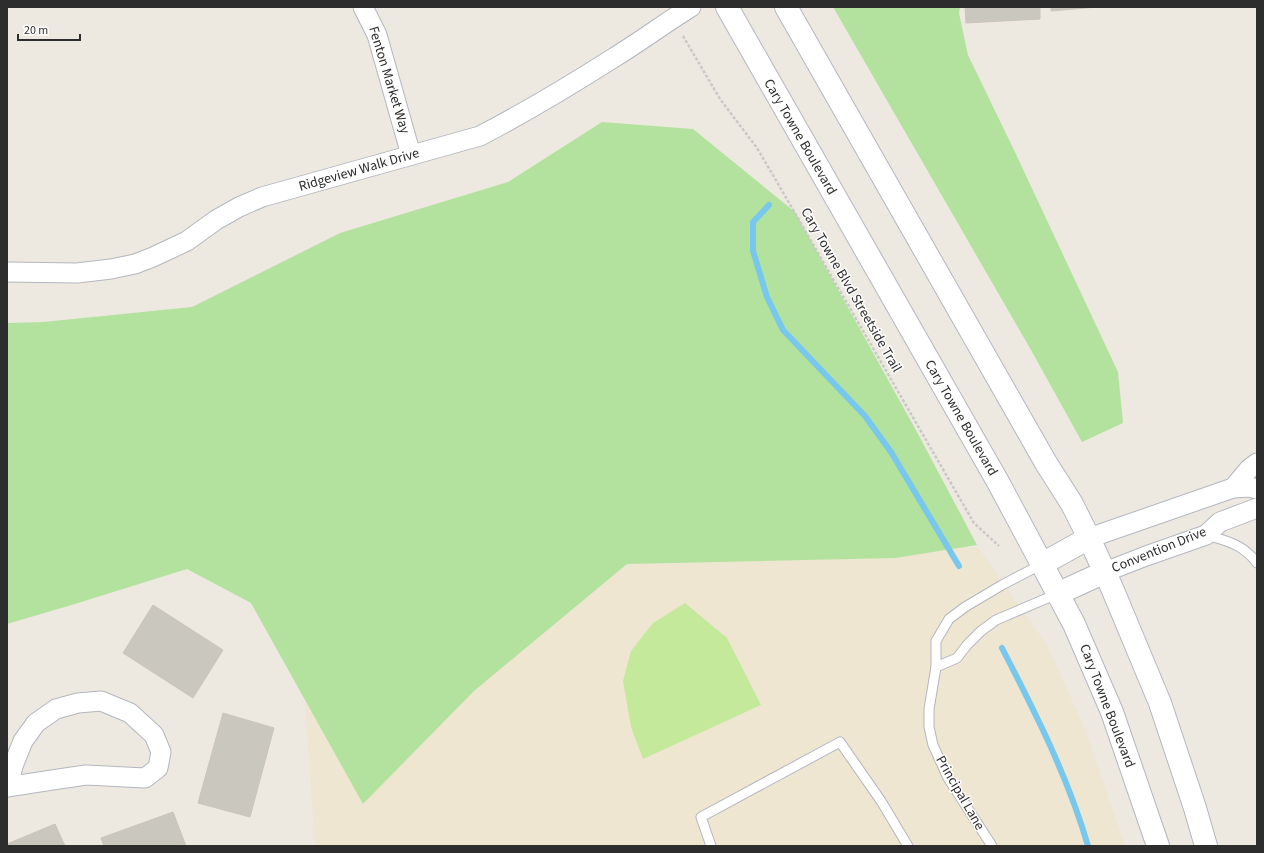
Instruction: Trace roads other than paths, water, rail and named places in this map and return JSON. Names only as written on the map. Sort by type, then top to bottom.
[{"type":"main road","name":"Cary Towne Boulevard","points":[[726,7],[998,482],[1074,624],[1112,712],[1158,846]]},
{"type":"main road","points":[[786,7],[1046,464],[1072,504],[1105,572],[1160,703],[1206,846]]},
{"type":"main road","points":[[1042,564],[1089,538]]},
{"type":"main road","points":[[1057,594],[1105,572]]},
{"type":"street","name":"Fenton Market Way","points":[[363,7],[377,35],[411,155]]},
{"type":"street","name":"Ridgeview Walk Drive","points":[[7,272],[77,273],[111,269],[135,264],[187,241],[239,207],[262,197],[480,136],[509,121],[616,57],[691,7]]},
{"type":"street","points":[[1233,488],[1249,469],[1257,463]]},
{"type":"street","points":[[1089,538],[1233,488],[1248,487],[1257,489]]},
{"type":"street","name":"Convention Drive","points":[[1105,572],[1206,535],[1220,522],[1257,508]]},
{"type":"street","points":[[101,701],[130,713],[154,735],[162,752],[158,768],[145,778],[86,775],[8,787],[13,766],[22,741],[36,723],[56,709],[78,703],[101,701]]},
{"type":"lane","points":[[1206,535],[1236,544],[1246,550],[1257,563]]},
{"type":"lane","name":"Principal Lane","points":[[992,846],[948,778],[933,745],[929,727],[928,709],[936,667],[936,641],[950,619],[965,607],[1042,564]]},
{"type":"lane","points":[[936,667],[957,658],[981,631],[996,620],[1057,594]]},
{"type":"lane","points":[[711,846],[701,817],[840,742],[882,801],[908,846]]},
{"type":"waterway","points":[[769,205],[753,222],[753,251],[767,297],[783,330],[865,416],[891,452],[959,566]]},
{"type":"waterway","points":[[1002,648],[1061,770],[1088,846]]}]
